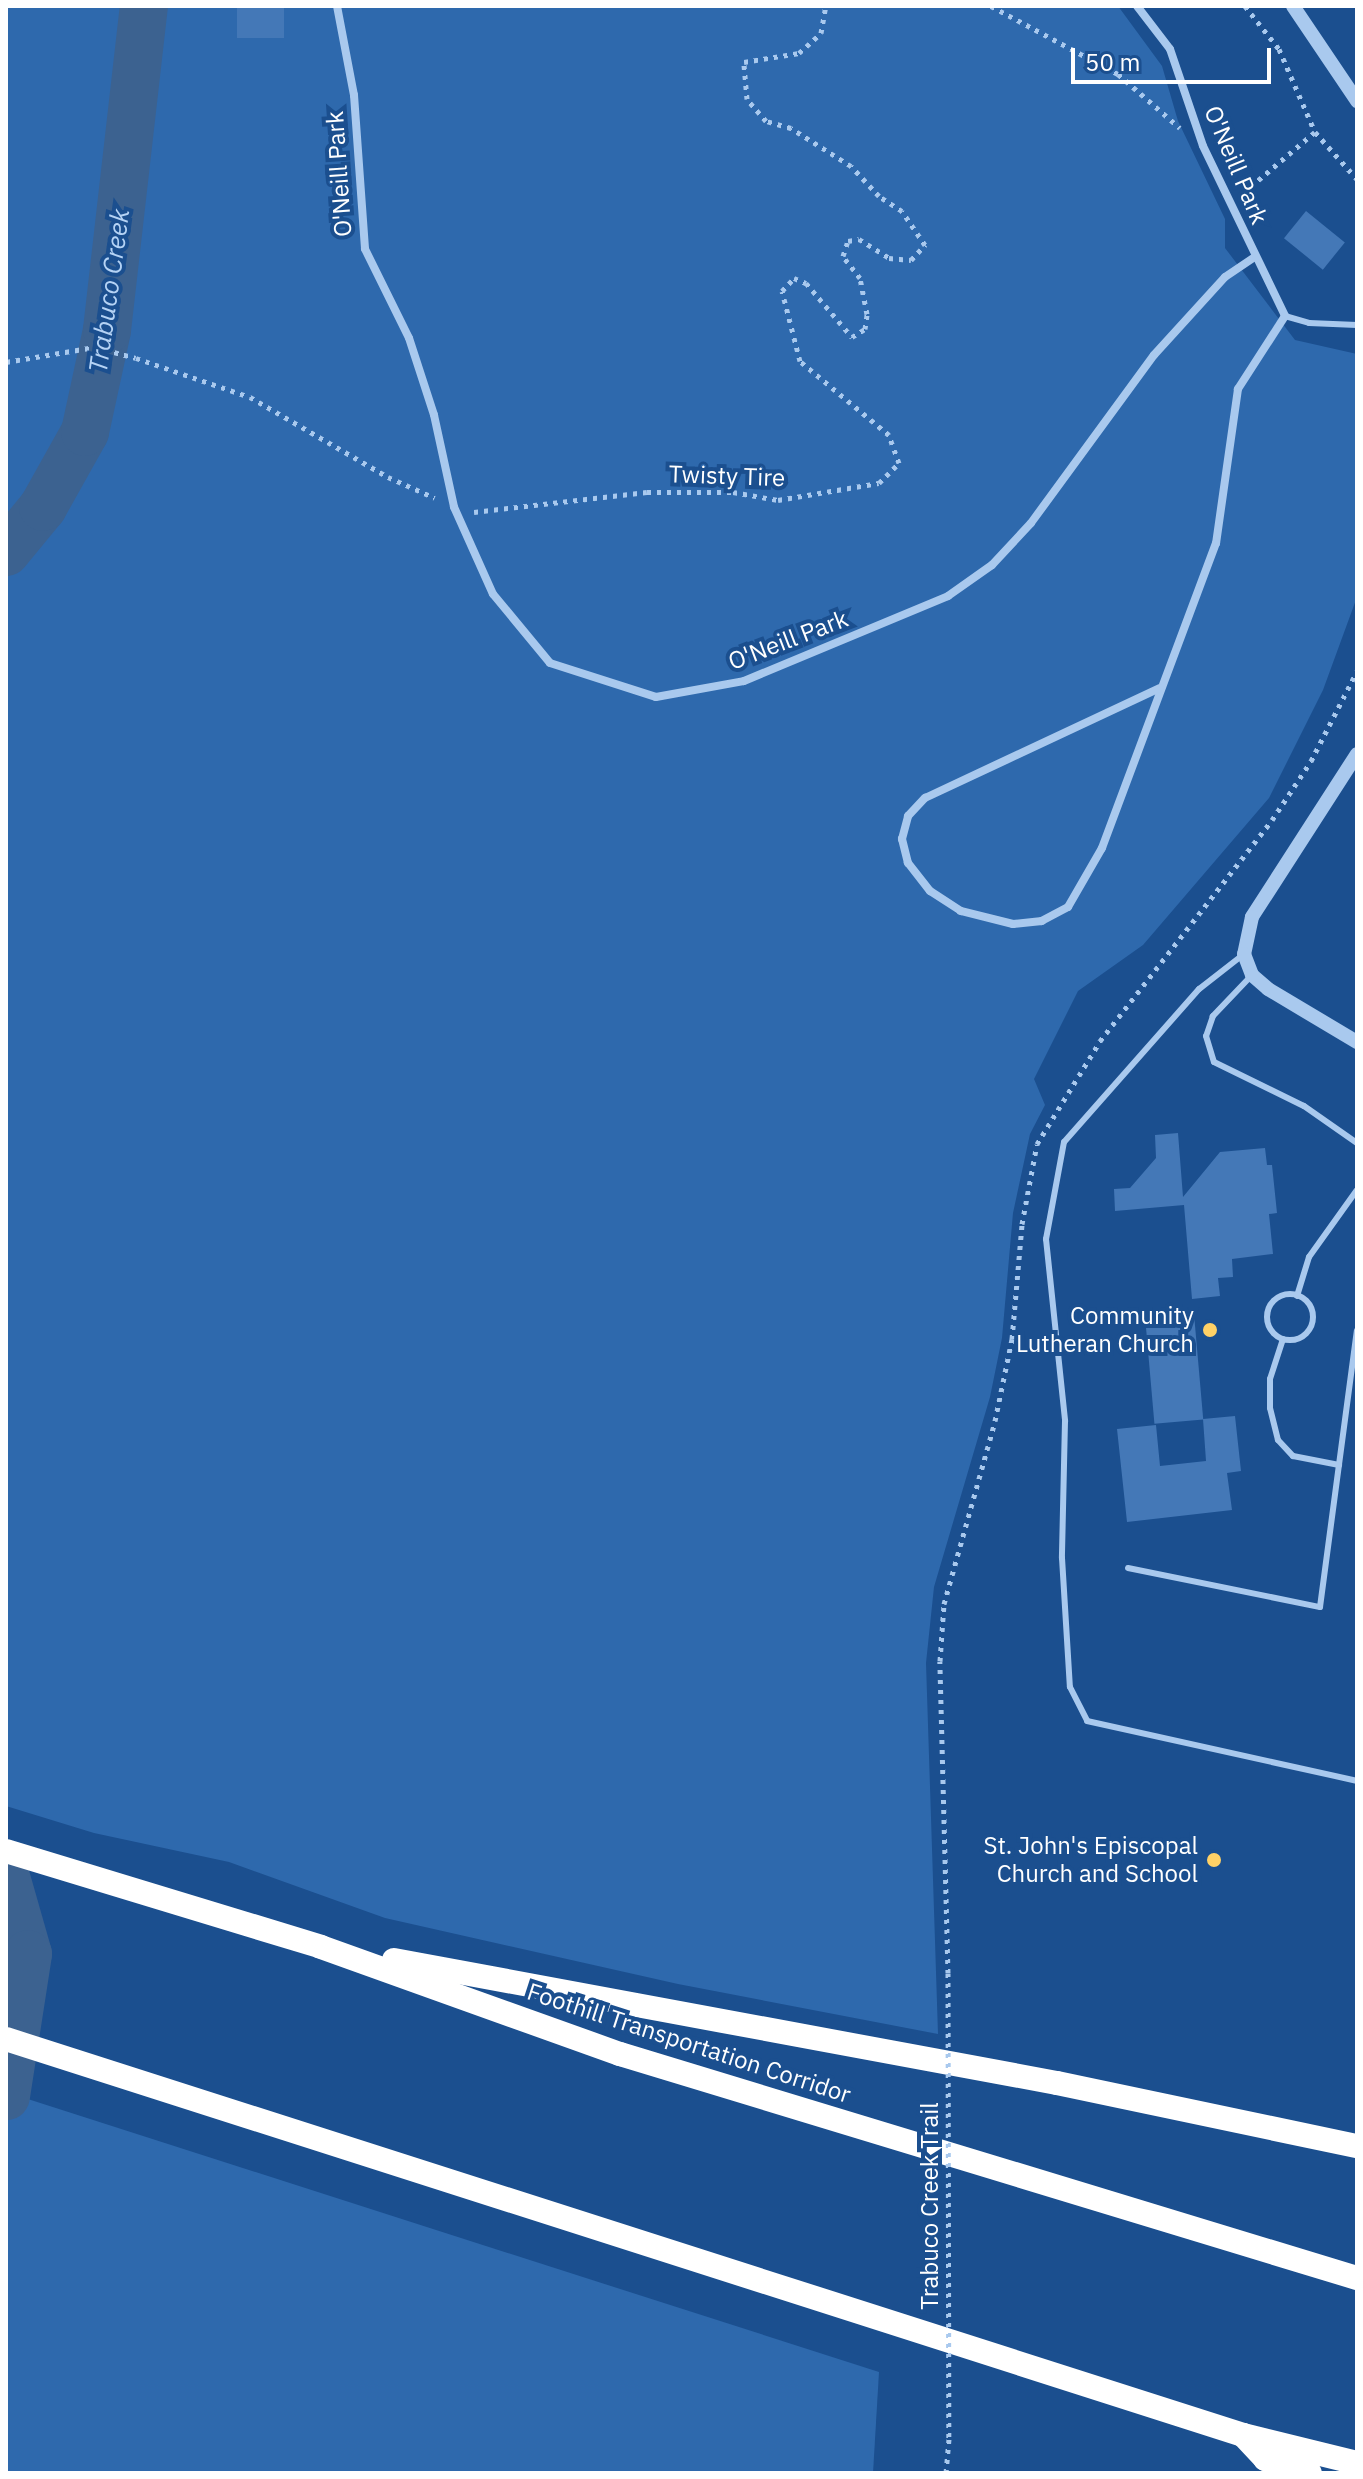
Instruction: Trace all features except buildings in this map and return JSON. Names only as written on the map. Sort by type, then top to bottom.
[{"type":"highway","name":"Foothill Transportation Corridor","points":[[6,1851],[321,1947],[620,2054],[1357,2278]]},
{"type":"highway","points":[[321,1947],[1057,2083],[1357,2146]]},
{"type":"highway","points":[[6,2039],[1243,2435],[1357,2463]]},
{"type":"highway","points":[[1243,2435],[1265,2459],[1310,2473]]},
{"type":"street","name":"O'Neill Park","points":[[337,6],[354,95],[365,249],[424,378],[455,509],[493,594],[550,663],[656,697],[744,681],[948,596],[992,565],[1031,523],[1154,355],[1225,277],[1253,258]]},
{"type":"street","name":"O'Neill Park","points":[[1137,6],[1170,49],[1203,146],[1232,202],[1253,258],[1285,316]]},
{"type":"street","points":[[1293,6],[1357,101]]},
{"type":"street","points":[[1160,688],[925,798],[908,816],[902,839],[908,863],[930,891],[961,911],[1013,924],[1042,921],[1068,907],[1102,848],[1159,706],[1160,688],[1216,543],[1238,389],[1285,316]]},
{"type":"street","points":[[1357,754],[1252,917],[1244,954],[1252,975],[1268,989],[1357,1042]]},
{"type":"lane","points":[[1285,316],[1309,323],[1357,325]]},
{"type":"lane","points":[[1244,954],[1199,989],[1064,1142],[1046,1239],[1065,1421],[1062,1558],[1070,1687],[1087,1721],[1357,1781]]},
{"type":"lane","points":[[1252,975],[1213,1016],[1206,1036],[1214,1062],[1304,1106],[1357,1143]]},
{"type":"lane","points":[[1297,1296],[1309,1257],[1357,1190]]},
{"type":"lane","points":[[1283,1296],[1297,1296],[1309,1305],[1310,1328],[1299,1339],[1283,1339],[1268,1325],[1268,1310],[1283,1296]]},
{"type":"lane","points":[[1128,1568],[1320,1607],[1357,1330]]},
{"type":"lane","points":[[1283,1339],[1270,1379],[1270,1408],[1278,1440],[1293,1456],[1339,1465]]},
{"type":"path","name":"Twisty Tire","points":[[455,509],[498,512],[526,504],[647,492],[733,492],[778,500],[879,483],[899,463],[889,435],[800,361],[782,291],[794,278],[806,283],[852,337],[865,329],[867,314],[860,278],[843,256],[848,241],[859,239],[889,258],[911,260],[925,245],[902,211],[879,196],[851,166],[791,128],[766,121],[747,99],[744,62],[799,53],[821,33],[826,6]]},
{"type":"path","points":[[991,6],[1118,74],[1203,146]]},
{"type":"path","points":[[1245,6],[1279,49],[1315,132],[1357,179]]},
{"type":"path","points":[[1232,202],[1315,132]]},
{"type":"path","points":[[6,362],[95,347],[136,358],[250,397],[388,477],[455,509]]},
{"type":"path","name":"Trabuco Creek Trail","points":[[946,2473],[949,2439],[948,1973]]},
{"type":"shaded area","points":[[6,6],[1118,6],[1162,66],[1178,121],[1225,219],[1225,248],[1295,340],[1357,354],[1357,597],[1323,690],[1269,798],[1143,945],[1078,991],[1034,1079],[1045,1105],[1030,1134],[1013,1213],[1002,1338],[990,1397],[934,1587],[926,1663],[938,2034],[678,1984],[385,1918],[229,1862],[94,1833],[6,1806]]},
{"type":"shaded area","points":[[6,2092],[879,2372],[873,2473],[6,2473]]},
{"type":"waterway","name":"Trabuco Creek","points":[[6,552],[43,507],[85,432],[107,330],[144,6]]},
{"type":"waterway","name":"Trabuco Creek","points":[[6,1877],[28,1954],[6,2096]]},
{"type":"place","name":"Community Lutheran Church","points":[[1210,1330]]},
{"type":"place","name":"St. John's Episcopal Church and School","points":[[1214,1860]]}]
